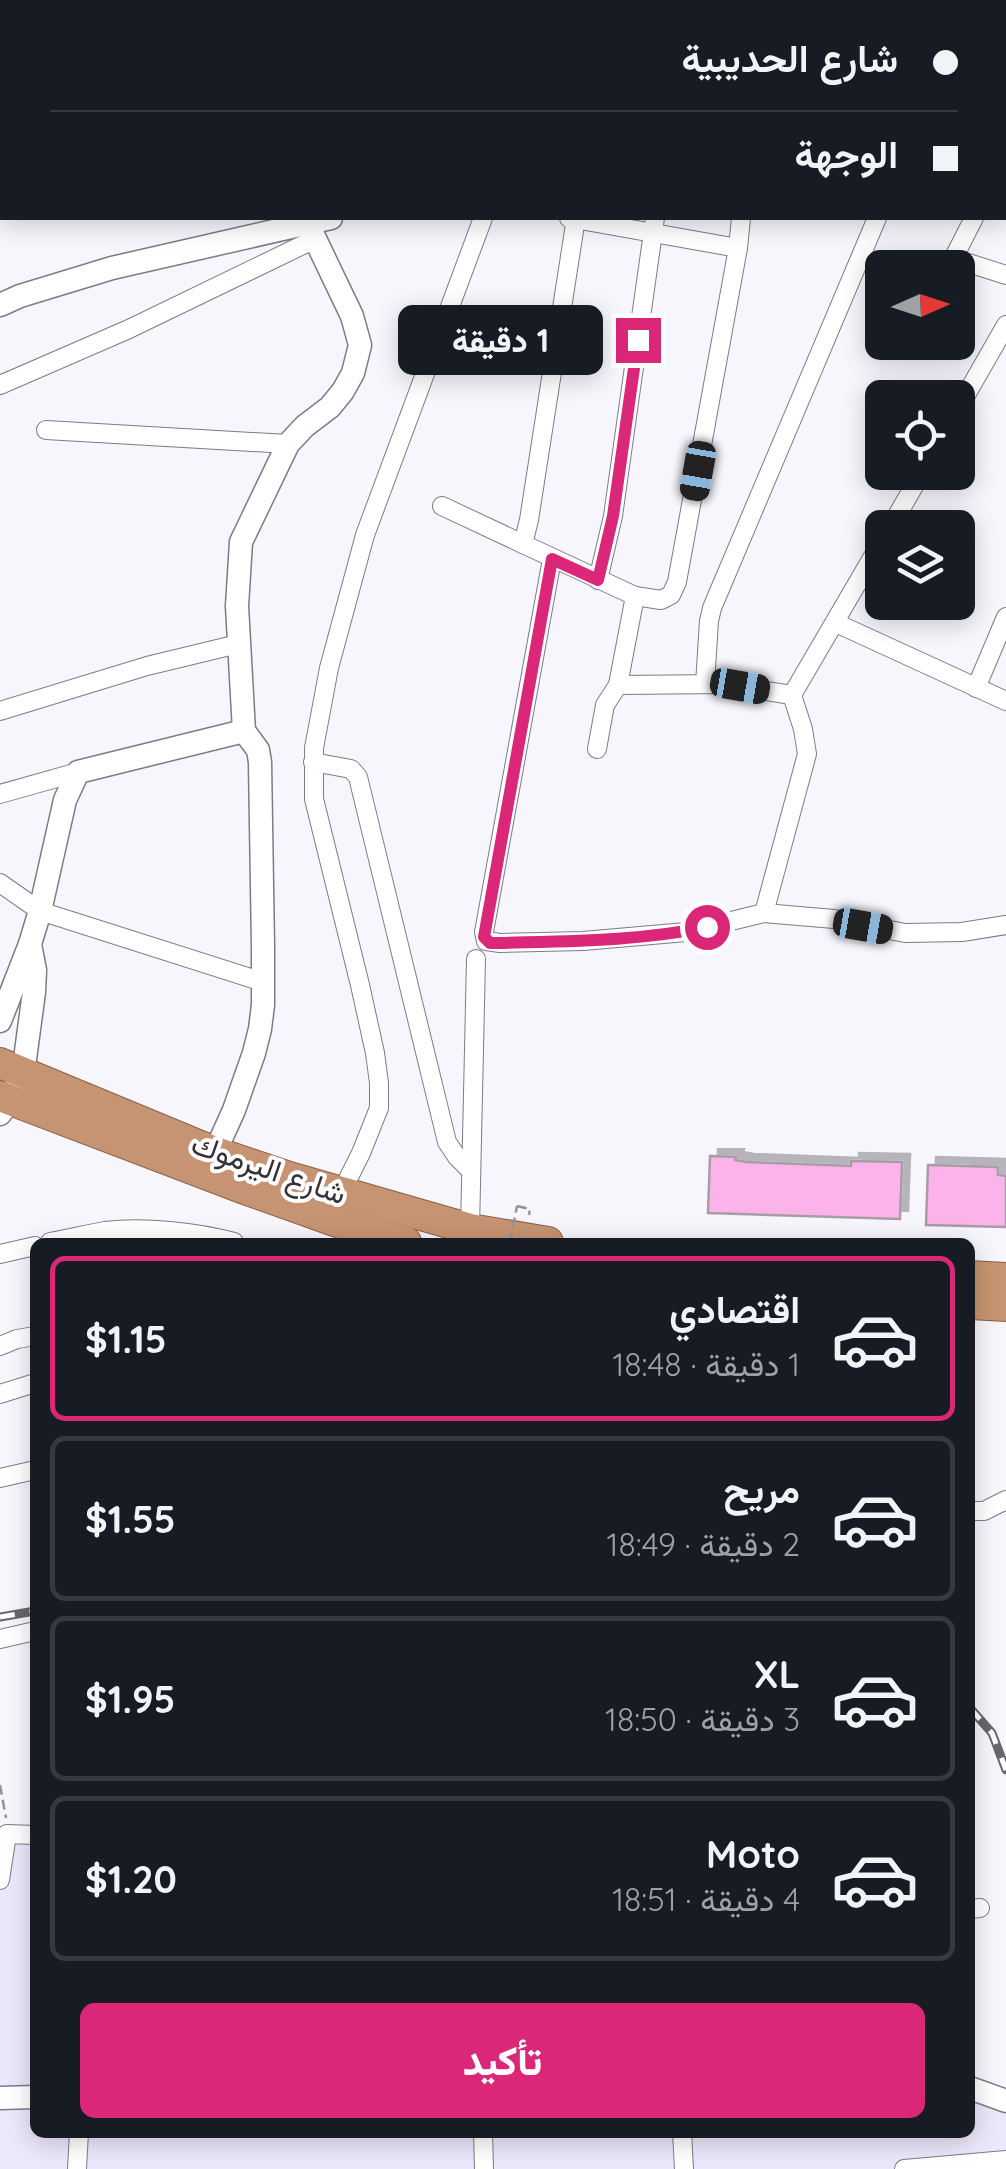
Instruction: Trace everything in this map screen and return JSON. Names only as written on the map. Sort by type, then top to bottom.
[{"type":"highway","name":"شارع اليرموك","points":[[10,1084],[340,1193],[428,1231],[470,1230],[522,1238]]},
{"type":"highway","name":"شارع اليرموك","points":[[10,1084],[321,1216],[393,1238]]},
{"type":"highway","points":[[975,1276],[1006,1278]]},
{"type":"highway","points":[[975,1304],[1006,1306]]},
{"type":"street","points":[[0,288],[122,252],[258,220]]},
{"type":"street","points":[[340,1193],[379,1108],[380,1083],[376,1052],[314,799],[318,721],[364,535],[482,220]]},
{"type":"street","points":[[523,544],[573,220]]},
{"type":"street","points":[[593,220],[654,226],[738,248]]},
{"type":"street","points":[[442,506],[635,596],[667,598],[674,592],[741,220]]},
{"type":"street","points":[[705,684],[710,614],[876,220]]},
{"type":"street","points":[[973,220],[954,254],[962,261],[1006,275]]},
{"type":"street","points":[[0,305],[112,268],[309,226]]},
{"type":"street","points":[[0,385],[129,329],[309,226]]},
{"type":"street","points":[[215,1152],[254,1053],[263,982],[260,762],[258,750],[244,731],[238,644],[240,542],[288,444],[344,391],[360,345],[352,316],[309,226]]},
{"type":"street","points":[[598,580],[613,516],[654,226]]},
{"type":"street","points":[[975,381],[1003,334]]},
{"type":"street","points":[[46,430],[288,444]]},
{"type":"street","points":[[552,559],[484,932],[486,941],[583,940],[686,932],[764,913],[834,919],[905,933],[962,932],[1006,925]]},
{"type":"street","points":[[764,913],[807,754],[792,695],[865,571]]},
{"type":"street","points":[[597,748],[605,705],[618,685],[635,596]]},
{"type":"street","points":[[976,688],[1006,617]]},
{"type":"street","points":[[836,622],[1006,701]]},
{"type":"street","points":[[0,711],[147,666],[238,644]]},
{"type":"street","points":[[618,685],[740,686],[792,695]]},
{"type":"street","points":[[0,794],[244,731]]},
{"type":"street","points":[[313,762],[351,768],[358,777],[447,1142],[456,1158],[471,1171]]},
{"type":"street","points":[[0,1020],[30,944],[65,800],[78,772]]},
{"type":"street","points":[[0,882],[40,912],[263,982]]},
{"type":"street","points":[[10,1084],[34,992],[30,944]]},
{"type":"street","points":[[470,1230],[476,959]]},
{"type":"street","points":[[73,1238],[120,1230],[202,1238]]},
{"type":"street","points":[[0,1254],[30,1247]]},
{"type":"street","points":[[0,1346],[30,1337]]},
{"type":"street","points":[[0,1394],[30,1385]]},
{"type":"street","points":[[0,1478],[30,1471]]},
{"type":"street","points":[[975,1511],[984,1511],[1006,1500]]},
{"type":"street","points":[[0,1639],[30,1632]]},
{"type":"street","points":[[0,1880],[7,1834],[30,1835]]},
{"type":"street","points":[[975,2090],[1006,2101]]},
{"type":"street","points":[[0,2098],[30,2097]]},
{"type":"street","points":[[77,2169],[79,2138]]},
{"type":"street","points":[[483,2138],[484,2169]]},
{"type":"street","points":[[682,2138],[684,2169]]},
{"type":"street","points":[[904,2169],[1006,2160]]},
{"type":"path","points":[[511,1238],[517,1206],[530,1209]]},
{"type":"path","points":[[0,1786],[7,1834]]},
{"type":"path","points":[[0,1808],[6,1808]]},
{"type":"shaded area","points":[[30,1839],[30,2138],[975,2138],[975,2104],[1006,2113],[1006,2169],[0,2169],[0,1840]]},
{"type":"building","points":[[710,1156],[736,1157],[735,1160],[746,1162],[851,1166],[851,1161],[902,1162],[900,1219],[708,1213]]},
{"type":"building","points":[[928,1165],[998,1167],[998,1175],[1006,1176],[1006,1227],[926,1225]]},
{"type":"railway","points":[[0,1617],[30,1612]]},
{"type":"railway","points":[[975,1714],[992,1733],[1006,1770]]},
{"type":"route","points":[[638,340],[613,516],[598,580],[552,559],[484,937],[490,943],[583,940],[707,927]]}]
